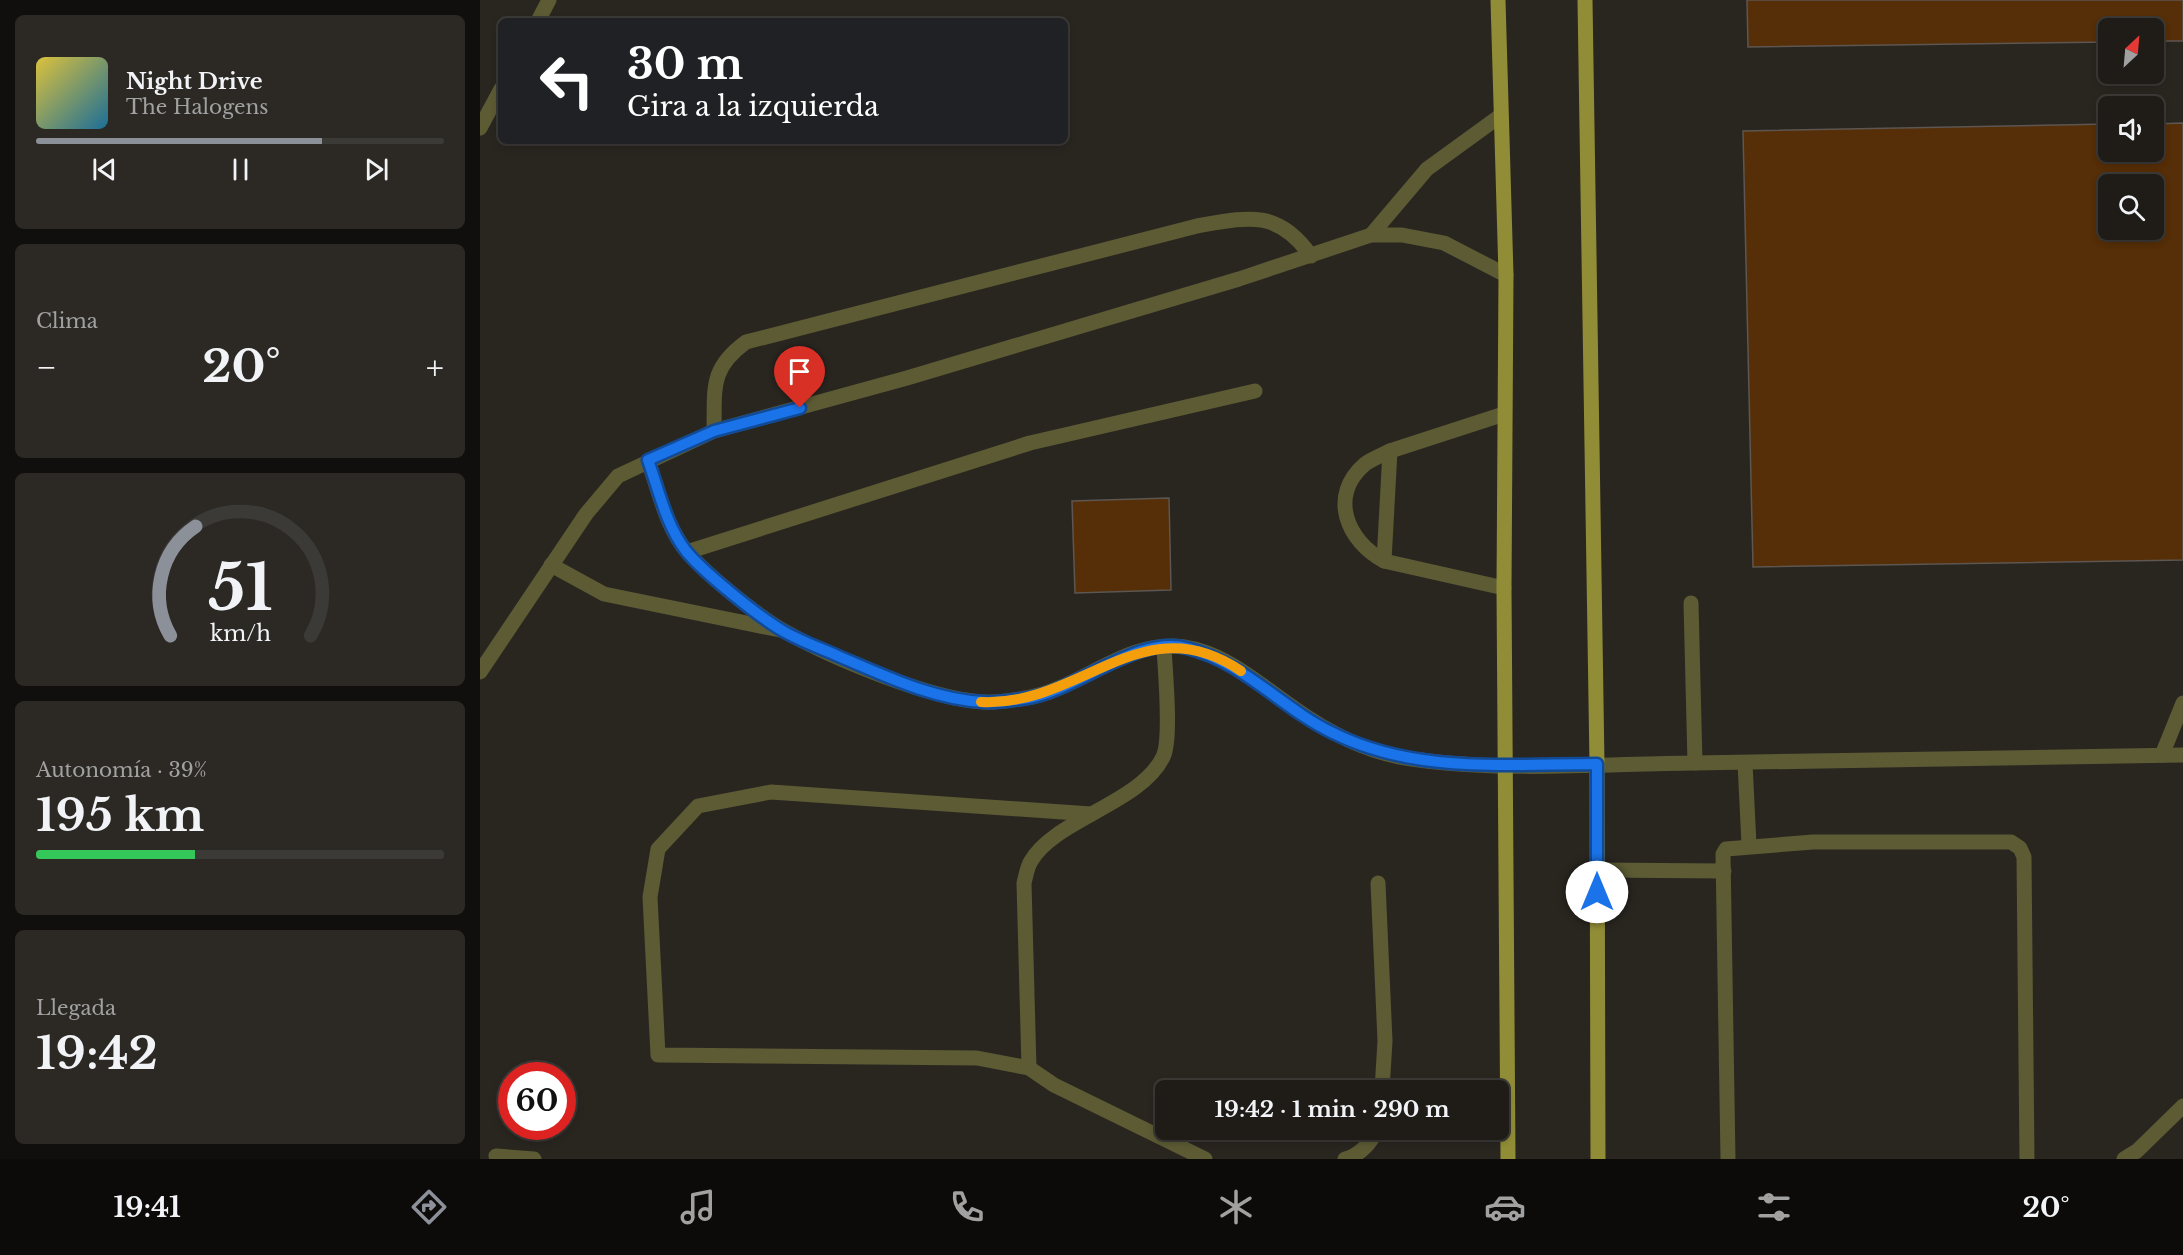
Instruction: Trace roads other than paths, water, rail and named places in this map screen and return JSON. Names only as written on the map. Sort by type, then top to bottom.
[{"type":"main road","points":[[1498,0],[1506,275],[1504,588],[1508,1159]]},
{"type":"main road","points":[[1584,0],[1597,764],[1598,1159]]},
{"type":"street","points":[[540,18],[549,0]]},
{"type":"street","points":[[480,128],[498,95]]},
{"type":"street","points":[[1371,235],[1427,169],[1500,116]]},
{"type":"street","points":[[714,431],[716,378],[728,354],[746,342],[1197,226],[1246,218],[1271,220],[1286,228],[1300,240],[1311,256]]},
{"type":"street","points":[[480,672],[586,514],[618,476],[714,431],[919,375],[1311,256],[1371,235],[1402,235],[1444,243],[1506,275]]},
{"type":"street","points":[[687,552],[1030,443],[1255,391]]},
{"type":"street","points":[[1504,414],[1390,451],[1366,463],[1356,474],[1347,494],[1345,516],[1356,538],[1384,561],[1504,588]]},
{"type":"street","points":[[1384,561],[1390,451]]},
{"type":"street","points":[[648,460],[670,526],[687,552],[721,583],[783,631]]},
{"type":"street","points":[[551,565],[604,594],[783,631],[900,682],[939,694],[983,702],[1030,698],[1073,682],[1127,656],[1164,647],[1184,647],[1225,660],[1331,733],[1393,756],[1441,763],[1695,763],[2183,755]]},
{"type":"street","points":[[1691,603],[1695,763]]},
{"type":"street","points":[[1029,1068],[1024,883],[1030,861],[1047,843],[1091,814],[1117,801],[1155,769],[1164,756],[1167,736],[1164,647]]},
{"type":"street","points":[[2162,755],[2183,703]]},
{"type":"street","points":[[1745,762],[1749,845]]},
{"type":"street","points":[[1091,814],[771,792],[698,806],[658,849],[650,897],[658,1055],[977,1058],[1029,1068],[1054,1085],[1205,1159]]},
{"type":"street","points":[[1728,1159],[1723,854],[1726,849],[1749,845],[2011,842],[2020,848],[2024,857],[2027,1159]]},
{"type":"street","points":[[1597,870],[1724,871]]},
{"type":"street","points":[[1378,883],[1385,1041],[1383,1080]]},
{"type":"street","points":[[2124,1159],[2137,1150],[2183,1106]]},
{"type":"street","points":[[1345,1159],[1355,1157],[1370,1140]]},
{"type":"street","points":[[496,1156],[534,1159]]}]
